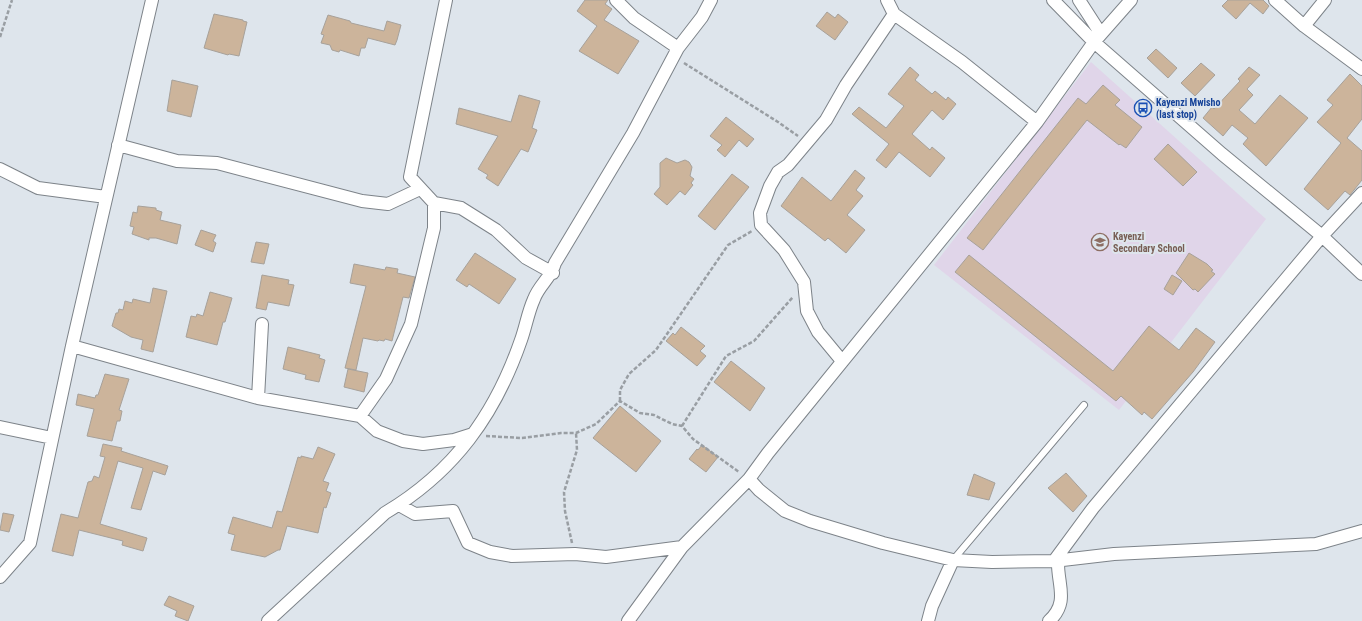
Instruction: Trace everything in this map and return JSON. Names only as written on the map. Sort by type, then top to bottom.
[{"type":"street","points":[[0,577],[30,543],[72,346],[152,0]]},
{"type":"street","points":[[446,0],[410,177],[434,203],[461,208],[496,230],[526,258],[553,273]]},
{"type":"street","points":[[616,0],[634,18],[676,52]]},
{"type":"street","points":[[268,621],[385,513],[399,505],[449,464],[492,408],[521,340],[534,297],[553,273],[555,263],[633,133],[676,52],[702,17],[711,0]]},
{"type":"street","points":[[887,0],[894,14],[962,62],[1037,122]]},
{"type":"street","points":[[1053,0],[1097,38],[1222,154],[1322,236],[1362,274]]},
{"type":"street","points":[[1079,0],[1097,38]]},
{"type":"street","points":[[628,621],[682,547],[749,479],[842,361],[1037,122],[1097,38],[1131,0]]},
{"type":"street","points":[[1275,0],[1304,26],[1362,69]]},
{"type":"street","points":[[1304,26],[1325,0]]},
{"type":"street","points":[[842,361],[818,332],[807,311],[804,282],[784,250],[761,225],[760,213],[770,186],[778,172],[788,165],[826,120],[846,85],[894,14]]},
{"type":"street","points":[[118,145],[176,161],[216,164],[362,201],[388,204],[420,189]]},
{"type":"street","points":[[0,169],[38,188],[106,197]]},
{"type":"street","points":[[1054,561],[1093,508],[1322,236],[1362,193]]},
{"type":"street","points":[[360,416],[386,379],[411,324],[434,228],[434,203]]},
{"type":"street","points":[[258,398],[262,324]]},
{"type":"street","points":[[72,346],[258,398],[360,416],[378,430],[403,442],[423,444],[454,440],[473,434]]},
{"type":"street","points":[[0,427],[52,438]]},
{"type":"street","points":[[749,479],[759,490],[786,511],[804,519],[883,542],[953,560],[992,562],[1054,561],[1114,554],[1316,544],[1362,531]]},
{"type":"street","points":[[399,505],[415,514],[453,511],[468,543],[490,552],[512,556],[575,554],[606,557],[682,547]]},
{"type":"street","points":[[928,621],[932,606],[953,560]]},
{"type":"street","points":[[1049,621],[1061,601],[1062,594],[1058,561],[1054,561]]},
{"type":"lane","points":[[953,560],[1084,405]]},
{"type":"path","points":[[0,37],[12,0]]},
{"type":"path","points":[[676,52],[808,143]]},
{"type":"path","points":[[473,434],[495,437],[522,438],[561,433],[576,433],[596,424],[620,401],[620,390],[629,374],[656,350],[728,245],[761,225]]},
{"type":"path","points":[[682,426],[726,356],[754,341],[784,309],[804,282]]},
{"type":"path","points":[[620,401],[640,413],[654,415],[672,424],[682,426],[693,439],[749,479]]},
{"type":"path","points":[[575,554],[565,511],[564,492],[577,450],[576,433]]},
{"type":"shaded area","name":"Kayenzi Secondary School","points":[[1091,62],[1266,219],[1119,410],[934,265]]},
{"type":"building","points":[[585,0],[608,0],[605,4],[612,9],[604,20],[639,41],[618,74],[579,51],[597,26],[577,11]]},
{"type":"building","points":[[1228,0],[1263,0],[1269,6],[1263,14],[1250,3],[1236,19],[1222,6]]},
{"type":"building","points":[[827,12],[835,18],[838,14],[848,22],[835,40],[816,26]]},
{"type":"building","points":[[214,14],[247,22],[239,56],[228,55],[204,48]]},
{"type":"building","points":[[328,15],[350,21],[351,23],[384,31],[387,21],[401,25],[395,45],[368,38],[365,48],[361,48],[359,56],[340,50],[339,52],[332,50],[330,45],[321,43],[324,35],[321,34]]},
{"type":"building","points":[[1156,49],[1177,68],[1168,78],[1147,58]]},
{"type":"building","points":[[1201,63],[1215,75],[1195,96],[1181,83]]},
{"type":"building","points":[[910,67],[919,75],[915,80],[932,94],[935,91],[946,100],[948,97],[956,104],[943,120],[932,110],[912,134],[930,150],[932,147],[945,158],[930,177],[899,152],[886,168],[876,160],[889,144],[852,114],[859,107],[886,128],[904,106],[888,94]]},
{"type":"building","points":[[1249,67],[1260,75],[1247,89],[1253,95],[1239,110],[1255,124],[1280,95],[1308,118],[1266,166],[1243,144],[1248,138],[1232,125],[1223,136],[1203,118],[1212,107],[1214,109],[1240,81],[1238,79]]},
{"type":"building","points":[[1350,74],[1362,86],[1362,119],[1347,138],[1362,151],[1362,180],[1350,195],[1345,191],[1328,210],[1304,189],[1341,143],[1317,122],[1333,105],[1327,100]]},
{"type":"building","points":[[172,80],[198,86],[191,117],[167,111]]},
{"type":"building","points":[[1103,85],[1120,100],[1115,105],[1142,127],[1126,148],[1120,144],[1119,145],[1087,120],[983,250],[967,238],[1078,98],[1086,104]]},
{"type":"building","points":[[519,95],[540,101],[532,128],[537,130],[528,152],[521,149],[498,186],[486,178],[488,175],[478,169],[498,136],[456,124],[459,108],[511,122]]},
{"type":"building","points":[[726,117],[754,139],[747,147],[739,140],[725,157],[717,150],[722,145],[710,136]]},
{"type":"building","points":[[1168,144],[1197,172],[1183,186],[1154,159]]},
{"type":"building","points":[[666,158],[677,163],[685,160],[689,162],[692,167],[690,176],[694,179],[691,183],[693,185],[685,195],[680,191],[667,205],[654,194],[660,187],[660,163]]},
{"type":"building","points":[[855,170],[865,178],[856,190],[863,196],[847,215],[865,230],[846,253],[828,238],[825,241],[781,206],[802,177],[831,201]]},
{"type":"building","points":[[732,174],[749,187],[715,230],[698,216]]},
{"type":"building","points":[[138,206],[156,208],[156,210],[162,212],[160,220],[181,225],[177,244],[156,238],[149,238],[149,240],[132,234],[134,227],[130,226],[133,212],[137,213]]},
{"type":"building","points":[[201,230],[216,235],[213,241],[216,243],[213,252],[195,245]]},
{"type":"building","points":[[256,242],[269,244],[264,264],[251,262]]},
{"type":"building","points":[[475,253],[516,279],[499,304],[469,284],[467,287],[456,280]]},
{"type":"building","points":[[1189,253],[1207,264],[1213,270],[1211,271],[1215,274],[1198,292],[1195,289],[1193,290],[1176,273]]},
{"type":"building","points":[[969,255],[1113,371],[1149,326],[1179,350],[1196,328],[1215,342],[1193,372],[1152,419],[1144,412],[1142,415],[1121,396],[1116,401],[955,272]]},
{"type":"building","points":[[354,264],[385,270],[386,267],[398,269],[397,273],[415,277],[409,298],[403,297],[392,341],[385,339],[384,341],[378,341],[363,338],[356,370],[345,368],[366,286],[350,283]]},
{"type":"building","points":[[262,275],[289,280],[288,284],[294,285],[289,306],[268,302],[266,310],[256,308]]},
{"type":"building","points":[[1172,275],[1182,281],[1173,295],[1164,289]]},
{"type":"building","points":[[153,288],[167,291],[153,352],[141,349],[143,340],[131,337],[112,326],[116,313],[118,313],[119,309],[123,310],[125,301],[132,303],[133,299],[150,303]]},
{"type":"building","points":[[210,292],[232,298],[225,322],[223,322],[217,345],[186,337],[191,316],[196,317],[197,314],[203,316]]},
{"type":"building","points":[[681,327],[705,346],[700,351],[706,356],[697,366],[666,341],[673,333],[675,335]]},
{"type":"building","points":[[288,347],[320,355],[319,358],[325,360],[319,382],[305,379],[306,375],[283,369]]},
{"type":"building","points":[[731,361],[765,388],[750,411],[714,382]]},
{"type":"building","points":[[348,369],[368,373],[364,392],[344,387]]},
{"type":"building","points":[[105,374],[129,379],[119,410],[122,411],[120,421],[117,421],[112,441],[87,436],[94,409],[76,405],[78,394],[95,398],[96,395],[98,395]]},
{"type":"building","points":[[620,406],[661,441],[636,472],[593,438]]},
{"type":"building","points":[[103,444],[122,448],[121,451],[168,466],[165,475],[153,471],[141,510],[131,508],[143,468],[118,461],[100,524],[147,538],[143,551],[122,545],[123,541],[79,530],[73,556],[52,551],[61,514],[78,518],[88,482],[92,481],[94,476],[99,478],[105,457],[100,456]]},
{"type":"building","points":[[702,445],[718,457],[706,472],[689,459]]},
{"type":"building","points":[[318,447],[335,454],[323,481],[329,483],[326,491],[331,493],[326,508],[324,507],[318,533],[287,526],[280,550],[265,557],[231,550],[235,535],[228,533],[233,517],[272,528],[277,511],[282,512],[298,457],[301,458],[301,456],[313,459]]},
{"type":"building","points":[[1066,473],[1087,496],[1073,512],[1048,488]]},
{"type":"building","points":[[974,474],[995,483],[989,500],[967,495]]},
{"type":"building","points":[[3,513],[14,515],[9,532],[0,530]]},
{"type":"building","points":[[169,596],[194,606],[188,621],[175,616],[177,611],[164,605]]},
{"type":"place","name":"Kayenzi Mwisho (last stop)","points":[[1143,108]]},
{"type":"place","name":"Kayenzi Secondary School","points":[[1100,242]]}]
